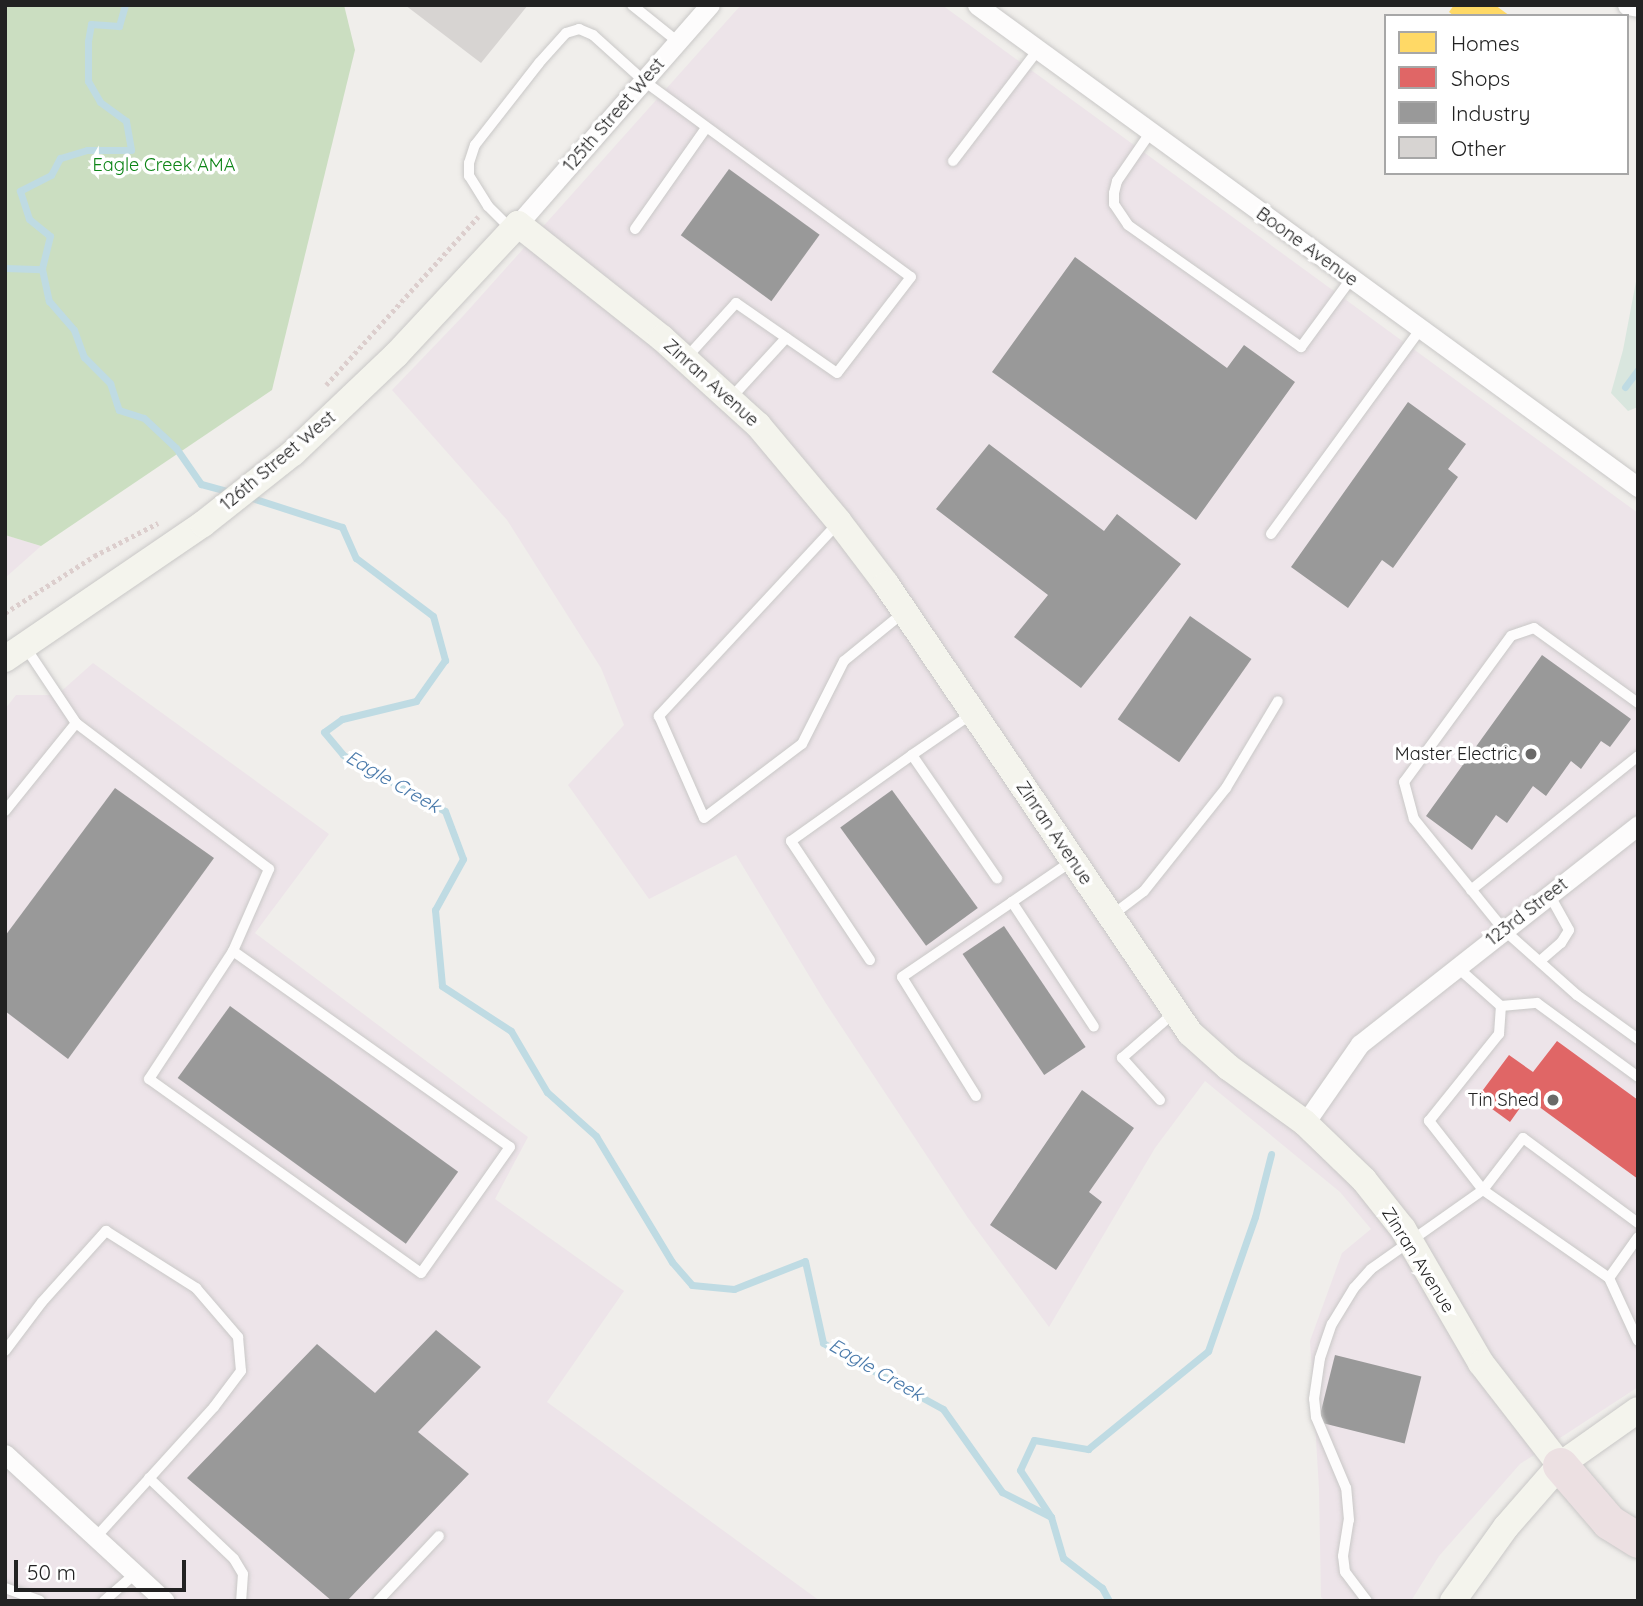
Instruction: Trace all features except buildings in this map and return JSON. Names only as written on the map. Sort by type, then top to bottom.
[{"type":"highway","points":[[1560,1465],[1609,1522],[1638,1540]]},
{"type":"street","name":"125th Street West","points":[[515,227],[710,5]]},
{"type":"street","name":"Boone Avenue","points":[[977,5],[1638,488]]},
{"type":"street","points":[[1627,5],[1638,7]]},
{"type":"street","name":"Zinran Avenue","points":[[515,227],[685,359],[758,425],[839,522],[904,612],[1190,1033],[1228,1067],[1306,1123],[1364,1180],[1410,1241],[1481,1363],[1560,1465]]},
{"type":"street","name":"126th Street West","points":[[14,652],[204,524],[293,453],[396,355],[515,227]]},
{"type":"street","name":"123rd Street","points":[[1306,1123],[1360,1044],[1638,825]]},
{"type":"street","points":[[1453,1601],[1506,1527],[1560,1465],[1638,1410]]},
{"type":"street","points":[[5,1454],[165,1601]]},
{"type":"lane","points":[[632,5],[678,42]]},
{"type":"lane","points":[[515,227],[488,206],[469,176],[475,145],[566,33],[579,29],[593,35],[644,81],[911,277],[837,373],[736,303],[685,359]]},
{"type":"lane","points":[[953,160],[1037,51]]},
{"type":"lane","points":[[635,229],[706,128]]},
{"type":"lane","points":[[1150,133],[1117,181],[1114,192],[1114,204],[1120,216],[1137,231],[1301,347],[1351,279]]},
{"type":"lane","points":[[1271,534],[1420,330]]},
{"type":"lane","points":[[730,399],[786,338]]},
{"type":"lane","points":[[839,522],[659,716],[704,818],[802,744],[844,661],[904,612]]},
{"type":"lane","points":[[1638,703],[1534,628],[1511,636],[1404,782],[1414,819],[1504,930],[1577,995],[1638,1039]]},
{"type":"lane","points":[[14,652],[76,723],[269,869],[233,951],[149,1079],[421,1273],[510,1147],[233,951]]},
{"type":"lane","points":[[1111,916],[1144,891],[1226,788],[1278,701]]},
{"type":"lane","points":[[870,960],[790,841],[973,713]]},
{"type":"lane","points":[[5,811],[76,723]]},
{"type":"lane","points":[[912,755],[998,878]]},
{"type":"lane","points":[[1471,890],[1638,756]]},
{"type":"lane","points":[[976,1096],[902,977],[1073,860]]},
{"type":"lane","points":[[1539,961],[1561,943],[1569,930],[1549,894]]},
{"type":"lane","points":[[1012,902],[1094,1027]]},
{"type":"lane","points":[[1457,966],[1500,1006],[1537,1003],[1638,1077]]},
{"type":"lane","points":[[1500,1006],[1499,1034],[1429,1121],[1483,1190],[1609,1278],[1638,1341]]},
{"type":"lane","points":[[1160,1100],[1122,1058],[1175,1012]]},
{"type":"lane","points":[[1367,1601],[1345,1572],[1343,1556],[1349,1520],[1346,1488],[1318,1427],[1314,1399],[1320,1358],[1338,1315],[1354,1288],[1371,1269],[1483,1190],[1523,1138],[1638,1223]]},
{"type":"lane","points":[[5,1352],[42,1302],[106,1231],[196,1288],[238,1337],[241,1371],[96,1537]]},
{"type":"lane","points":[[1609,1278],[1638,1237]]},
{"type":"lane","points":[[149,1478],[234,1559],[243,1574],[241,1601]]},
{"type":"lane","points":[[378,1601],[439,1536]]},
{"type":"lane","points":[[105,1601],[135,1574]]},
{"type":"lane","points":[[5,1588],[40,1601]]},
{"type":"path","points":[[324,387],[488,206]]},
{"type":"path","points":[[5,613],[94,555],[163,519]]},
{"type":"shaded area","points":[[741,5],[942,5],[1638,513],[1638,1387],[1520,1464],[1439,1556],[1411,1601],[1325,1601],[1321,1597],[1319,1489],[1310,1341],[1342,1253],[1371,1229],[1340,1192],[1205,1081],[1155,1148],[1049,1327],[968,1218],[825,1002],[736,855],[649,899],[568,785],[624,725],[601,668],[507,520],[392,390],[464,315]]},
{"type":"shaded area","points":[[1638,271],[1638,407],[1628,411],[1611,393],[1623,350]]},
{"type":"shaded area","points":[[5,535],[41,546],[5,578]]},
{"type":"shaded area","points":[[93,663],[329,834],[255,933],[528,1137],[495,1199],[624,1291],[547,1402],[820,1601],[5,1601],[5,709],[16,695],[57,695]]},
{"type":"green space","name":"Eagle Creek AMA","points":[[5,5],[344,5],[355,50],[272,390],[41,546],[5,535]]},
{"type":"waterway","name":"Eagle Creek","points":[[125,5],[119,26],[91,24],[88,41],[88,81],[100,102],[126,121],[131,150],[87,150],[60,158],[51,175],[20,191],[29,219],[50,236],[42,269],[49,301],[74,330],[84,357],[110,383],[119,410],[144,418],[176,448],[201,484],[231,492]]},
{"type":"waterway","points":[[5,268],[42,269]]},
{"type":"waterway","points":[[1625,387],[1638,370]]},
{"type":"waterway","name":"Eagle Creek","points":[[249,497],[342,527],[356,558],[433,616],[445,660],[416,701],[342,719],[324,732],[343,755],[445,811],[463,859],[435,910],[442,986],[511,1031],[547,1092],[596,1136],[672,1262],[692,1285],[734,1289],[805,1261],[823,1343],[943,1409],[1002,1492],[1051,1517]]},
{"type":"waterway","points":[[1109,1601],[1102,1588],[1063,1558],[1051,1517],[1020,1470],[1034,1440],[1088,1449],[1208,1351],[1255,1217],[1271,1154]]},
{"type":"place","name":"Master Electric","points":[[1531,754]]},
{"type":"place","name":"Tin Shed","points":[[1553,1100]]}]
